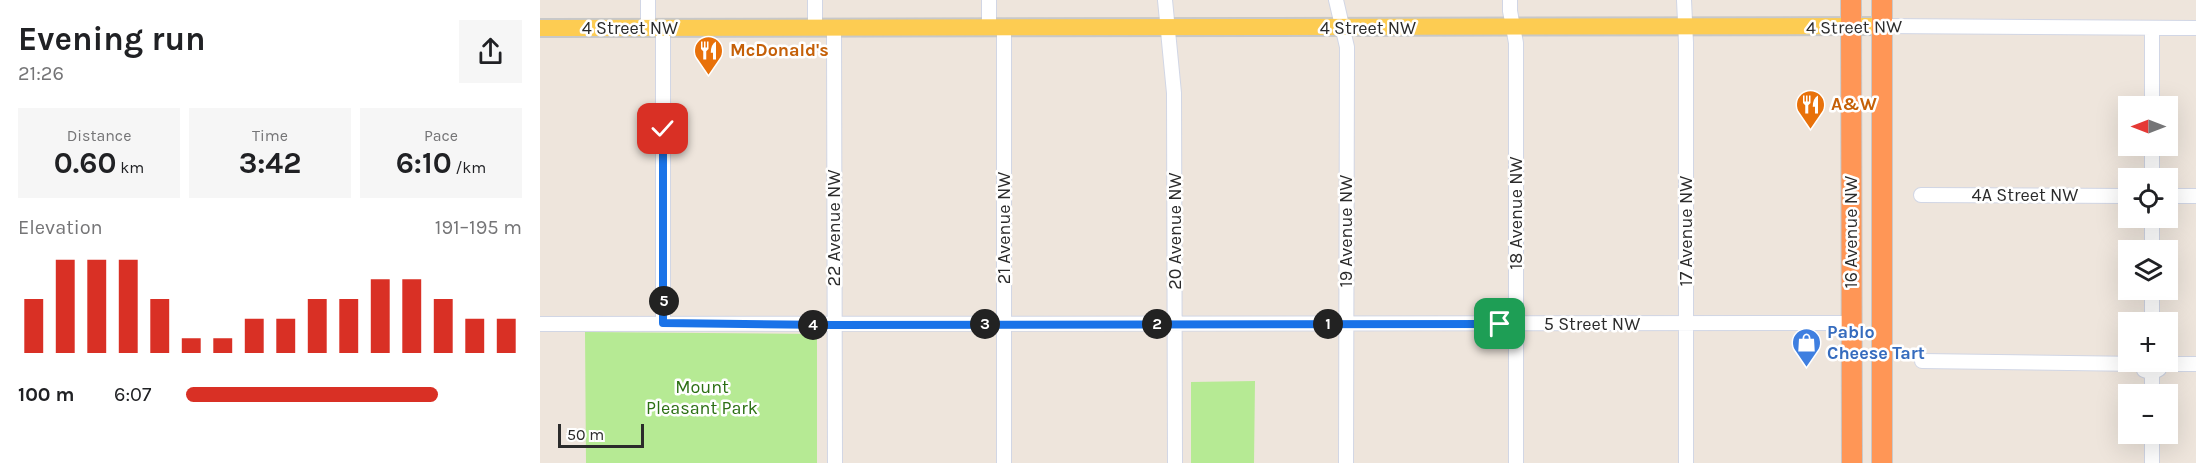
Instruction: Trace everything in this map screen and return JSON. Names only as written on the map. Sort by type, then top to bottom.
[{"type":"highway","name":"16 Avenue NW","points":[[1851,0],[1852,463]]},
{"type":"highway","name":"16 Avenue NW","points":[[1882,0],[1882,463]]},
{"type":"main road","name":"4 Street NW","points":[[540,28],[1882,26]]},
{"type":"street","points":[[648,0],[655,28],[663,323]]},
{"type":"street","points":[[815,0],[815,28]]},
{"type":"street","name":"21 Avenue NW","points":[[989,0],[997,28],[1004,324],[1004,463]]},
{"type":"street","name":"20 Avenue NW","points":[[1165,0],[1174,93],[1175,463]]},
{"type":"street","name":"19 Avenue NW","points":[[1336,0],[1347,47],[1346,463]]},
{"type":"street","name":"18 Avenue NW","points":[[1510,0],[1516,43],[1516,463]]},
{"type":"street","name":"17 Avenue NW","points":[[1684,0],[1686,463]]},
{"type":"street","name":"4 Street NW","points":[[1882,26],[2196,28]]},
{"type":"street","name":"22 Avenue NW","points":[[834,28],[835,463]]},
{"type":"street","points":[[2152,28],[2152,96]]},
{"type":"street","name":"4A Street NW","points":[[1921,195],[2118,196]]},
{"type":"street","points":[[2178,196],[2196,196]]},
{"type":"street","name":"5 Street NW","points":[[540,324],[1851,323]]},
{"type":"street","points":[[1922,361],[2118,364]]},
{"type":"street","points":[[2178,364],[2196,364]]},
{"type":"street","points":[[2152,444],[2152,463]]},
{"type":"green space","name":"Mount Pleasant Park","points":[[585,332],[817,334],[817,463],[586,463]]},
{"type":"green space","points":[[1255,381],[1254,463],[1191,463],[1191,382]]},
{"type":"place","name":"McDonald's","points":[[709,76]]},
{"type":"place","name":"A&W","points":[[1810,130]]},
{"type":"place","name":"Pablo Cheese Tart","points":[[1806,368]]},
{"type":"route","points":[[663,129],[663,323],[1500,324]]}]
